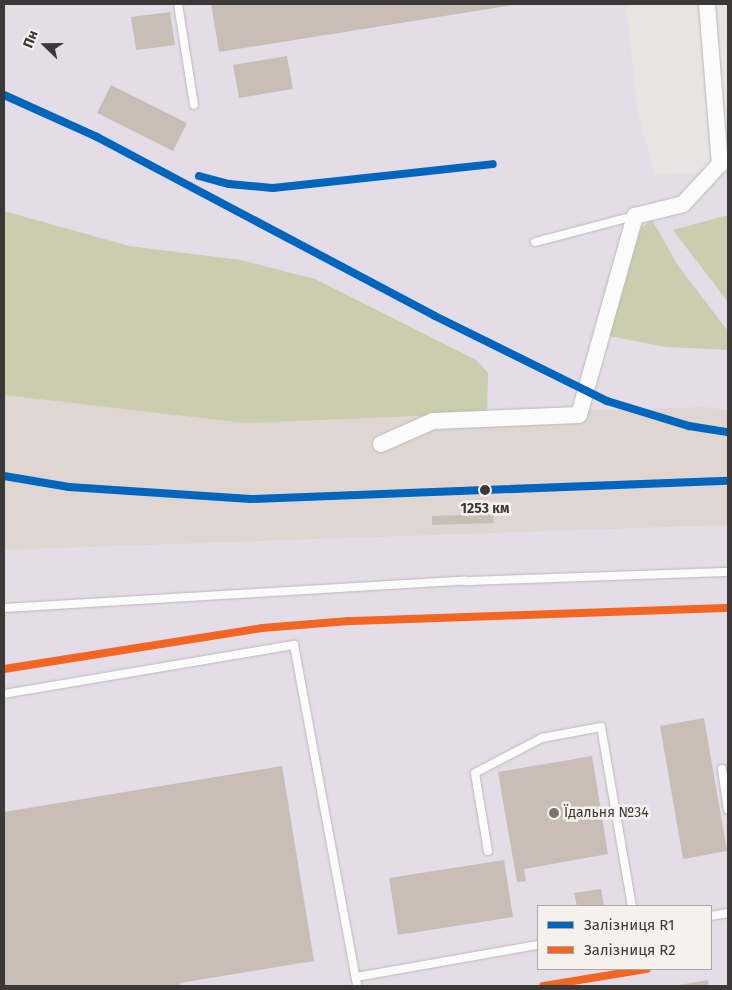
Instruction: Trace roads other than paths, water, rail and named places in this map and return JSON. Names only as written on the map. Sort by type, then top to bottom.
[{"type":"street","points":[[380,444],[433,421],[579,415],[635,216],[683,204],[724,163],[707,4]]},
{"type":"lane","points":[[178,4],[194,105]]},
{"type":"lane","points":[[534,242],[635,216]]},
{"type":"lane","points":[[4,608],[465,582],[728,572]]},
{"type":"lane","points":[[4,694],[294,645],[357,986]]},
{"type":"lane","points":[[488,851],[475,774],[542,738],[601,727],[632,905]]},
{"type":"lane","points":[[722,769],[728,810]]},
{"type":"lane","points":[[712,916],[728,913]]},
{"type":"lane","points":[[356,977],[537,945]]},
{"type":"rail line","name":"R1","points":[[4,95],[97,137],[435,316],[607,401],[689,426],[728,432]]},
{"type":"rail line","name":"R1","points":[[199,176],[229,184],[273,188],[493,164]]},
{"type":"rail line","name":"R1","points":[[4,476],[69,487],[251,499],[728,481]]},
{"type":"rail line","name":"R2","points":[[4,669],[262,628],[349,621],[728,608]]},
{"type":"rail line","name":"R2","points":[[543,986],[641,970]]},
{"type":"place","name":"1253 км","points":[[485,490]]},
{"type":"place","name":"Їдальня №34","points":[[554,813]]}]
